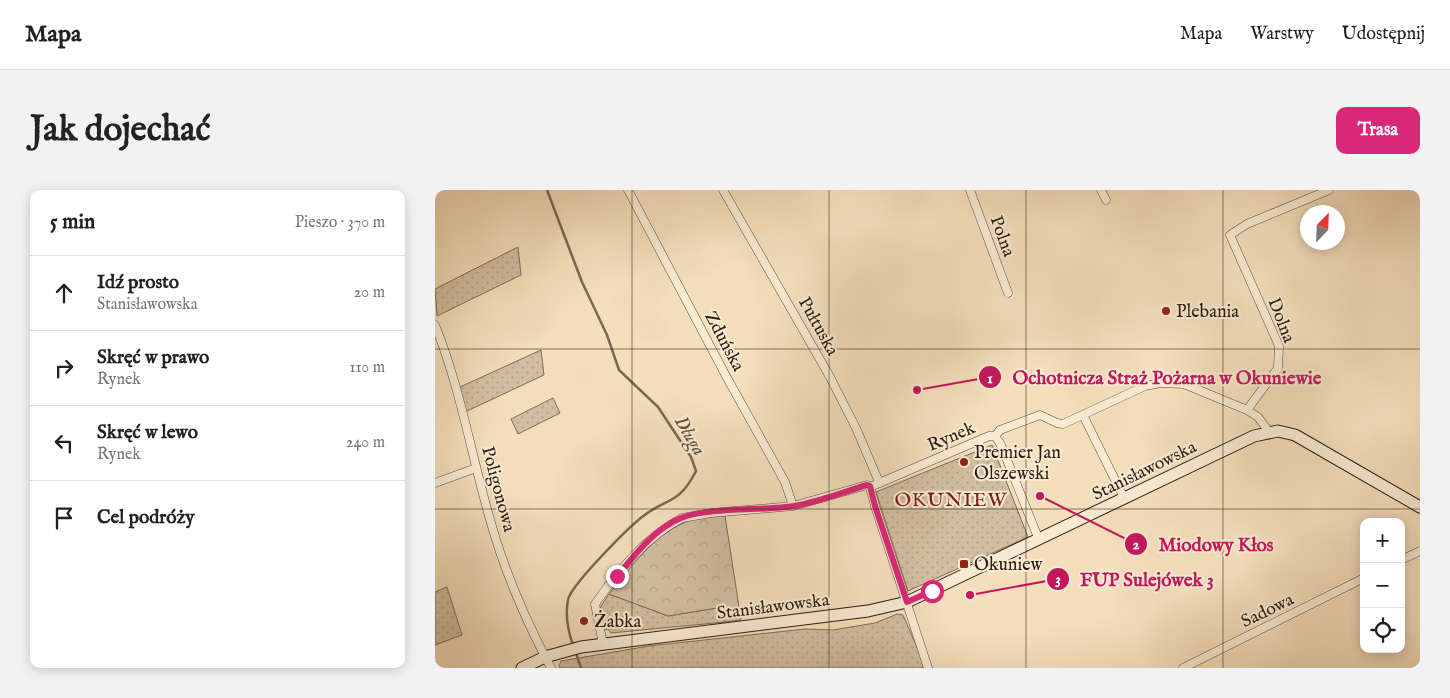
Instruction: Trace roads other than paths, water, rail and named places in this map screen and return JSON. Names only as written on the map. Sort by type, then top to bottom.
[{"type":"main road","name":"Stanisławowska","points":[[522,668],[545,657],[581,647],[868,612],[907,602],[1254,436],[1269,432],[1295,435],[1418,501]]},
{"type":"street","name":"Zduńska","points":[[628,190],[726,376],[785,482],[793,506]]},
{"type":"street","name":"Pułtuska","points":[[723,190],[830,377],[856,428],[879,482]]},
{"type":"street","name":"Polna","points":[[970,190],[1008,293]]},
{"type":"street","points":[[1101,190],[1106,200]]},
{"type":"street","name":"Dolna","points":[[1247,410],[1278,368],[1279,346],[1229,235],[1247,224],[1329,190]]},
{"type":"street","name":"Poligonowa","points":[[435,325],[449,361],[489,518],[501,553],[551,668]]},
{"type":"street","points":[[995,436],[1000,430],[1040,414],[1060,424],[1083,416],[1145,386],[1160,383],[1184,384],[1247,410],[1258,417],[1269,432]]},
{"type":"street","points":[[1083,416],[1124,498]]},
{"type":"street","name":"Rynek","points":[[603,644],[595,604],[637,552],[666,526],[682,518],[711,513],[793,506],[867,485],[870,486],[989,436],[995,436],[999,439],[1039,540]]},
{"type":"street","points":[[435,483],[476,468]]},
{"type":"street","points":[[870,486],[928,668]]},
{"type":"street","points":[[1405,558],[1420,551]]},
{"type":"street","name":"Sadowa","points":[[1183,668],[1360,580]]},
{"type":"waterway","name":"Długa","points":[[547,190],[582,282],[607,335],[619,370],[658,407],[691,457],[696,471],[690,482],[678,496],[642,517],[601,557],[578,583],[571,593],[567,606],[568,629],[573,645]]},
{"type":"waterway","name":"Długa","points":[[576,653],[581,668]]},
{"type":"place","name":"Plebania","points":[[1166,311]]},
{"type":"place","name":"Ochotnicza Straż Pożarna w Okuniewie","points":[[917,390]]},
{"type":"place","name":"Premier Jan Olszewski","points":[[964,462]]},
{"type":"place","name":"Miodowy Kłos","points":[[1040,496]]},
{"type":"place","name":"Okuniew","points":[[964,564]]},
{"type":"place","name":"FUP Sulejówek 3","points":[[970,595]]},
{"type":"place","name":"Żabka","points":[[584,621]]},
{"type":"district","name":"OKUNIEW","points":[[951,499]]}]
